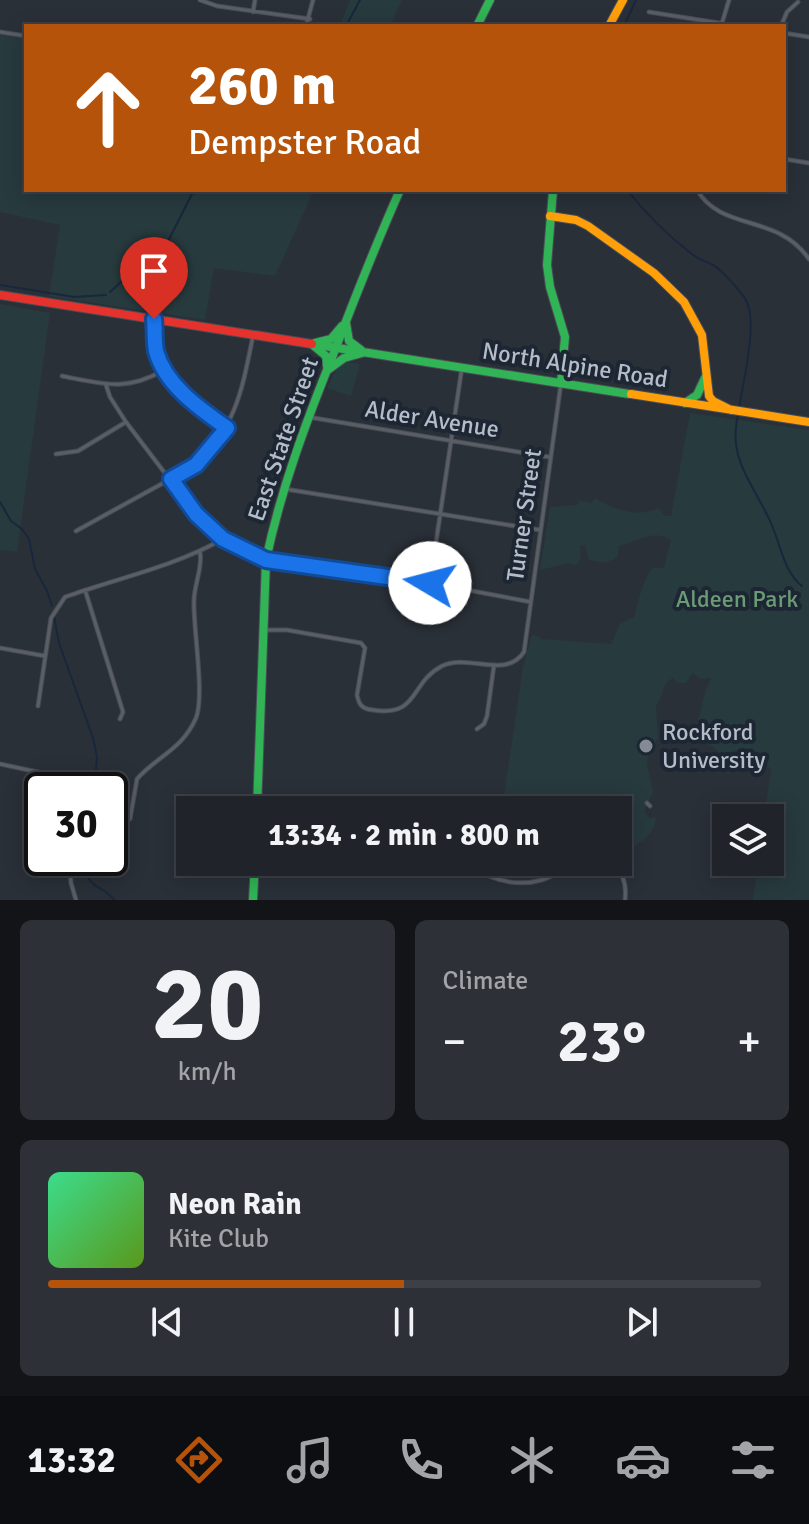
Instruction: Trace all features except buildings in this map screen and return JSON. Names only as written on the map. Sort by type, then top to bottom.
[{"type":"main road","points":[[478,24],[490,0]]},
{"type":"main road","points":[[610,24],[623,0]]},
{"type":"main road","name":"East State Street","points":[[257,796],[266,560],[281,489],[377,240],[399,192]]},
{"type":"main road","points":[[553,192],[547,265],[550,287],[565,337],[561,383]]},
{"type":"main road","points":[[550,216],[576,220],[588,226],[679,294],[691,308],[702,333],[709,396],[731,410]]},
{"type":"main road","name":"North Alpine Road","points":[[0,295],[809,422]]},
{"type":"main road","points":[[309,344],[331,339],[345,322]]},
{"type":"main road","points":[[345,322],[349,341],[366,352]]},
{"type":"main road","points":[[309,344],[326,356],[326,373]]},
{"type":"main road","points":[[326,373],[344,358],[366,352]]},
{"type":"main road","points":[[685,403],[697,395],[705,377]]},
{"type":"main road","points":[[253,900],[254,876]]},
{"type":"street","points":[[200,0],[217,6],[310,19]]},
{"type":"street","points":[[253,12],[255,0]]},
{"type":"street","points":[[307,24],[313,0]]},
{"type":"street","points":[[649,12],[722,24],[729,0]]},
{"type":"street","points":[[782,24],[787,12],[798,2]]},
{"type":"street","points":[[0,32],[24,36]]},
{"type":"street","points":[[786,33],[809,37]]},
{"type":"street","points":[[786,159],[809,163]]},
{"type":"street","points":[[699,192],[713,209],[780,232],[803,250],[809,259]]},
{"type":"street","points":[[803,250],[809,247]]},
{"type":"street","points":[[154,319],[156,349],[164,370],[204,412],[227,428]]},
{"type":"street","points":[[76,531],[196,465],[227,428],[240,394],[253,336]]},
{"type":"street","points":[[430,583],[462,367]]},
{"type":"street","points":[[62,376],[124,386],[144,382],[164,370]]},
{"type":"street","name":"Turner Street","points":[[494,665],[504,667],[513,664],[524,652],[561,383]]},
{"type":"street","points":[[106,385],[126,422],[196,514],[223,539],[266,560],[430,583],[531,602]]},
{"type":"street","name":"Alder Avenue","points":[[308,417],[550,457]]},
{"type":"street","points":[[56,454],[78,451],[126,422]]},
{"type":"street","points":[[281,489],[540,530]]},
{"type":"street","points":[[38,706],[51,618],[65,597],[161,567],[223,539]]},
{"type":"street","points":[[130,819],[137,779],[175,749],[196,717],[194,598],[200,552]]},
{"type":"street","points":[[85,590],[123,712],[120,719]]},
{"type":"street","points":[[263,630],[287,630],[361,643],[365,648],[357,695],[361,706],[366,709],[387,712],[403,708],[426,678],[445,665],[465,661],[494,665],[487,716],[484,724],[477,729]]},
{"type":"street","points":[[0,648],[45,656]]},
{"type":"street","points":[[0,764],[38,772]]},
{"type":"street","points":[[70,876],[76,900]]},
{"type":"street","points":[[489,876],[516,883],[550,876]]},
{"type":"street","points":[[623,876],[627,889],[625,900]]},
{"type":"green space","points":[[350,0],[402,0],[391,24],[341,24]]},
{"type":"green space","points":[[0,35],[24,39],[24,192],[313,192],[275,276],[214,268],[205,320],[49,296],[60,225],[0,212]]},
{"type":"green space","points":[[0,304],[50,313],[17,552],[0,550]]},
{"type":"green space","points":[[341,361],[360,364],[351,396],[327,388]]},
{"type":"green space","name":"Aldeen Park","points":[[690,413],[809,430],[809,900],[753,900],[756,876],[784,876],[784,804],[766,804],[771,770],[756,751],[737,750],[728,753],[726,759],[712,746],[688,733],[699,719],[711,678],[700,679],[693,673],[686,683],[678,683],[673,678],[667,683],[656,706],[658,738],[649,752],[647,764],[653,792],[644,811],[648,818],[656,818],[651,831],[637,845],[632,847],[632,796],[504,796],[523,667],[532,634],[542,639],[611,644],[620,624],[634,617],[643,585],[652,568],[664,568],[671,540],[659,536],[639,539],[619,546],[618,556],[604,562],[589,560],[585,545],[580,546],[581,558],[576,566],[569,563],[540,570],[550,507],[577,505],[580,501],[592,503],[595,498],[626,511],[643,512],[659,508],[664,516],[671,516]]},
{"type":"waterway","points":[[347,24],[360,0]]},
{"type":"waterway","points":[[625,24],[636,0]]},
{"type":"waterway","points":[[110,292],[130,274],[160,257],[193,192]]},
{"type":"waterway","points":[[629,192],[666,232],[695,256],[717,267],[746,300],[751,326],[736,427],[738,454],[773,528],[787,567],[802,586]]},
{"type":"waterway","points":[[0,285],[74,297],[106,295]]},
{"type":"waterway","points":[[0,502],[11,521],[29,539],[35,569],[52,606]]},
{"type":"waterway","points":[[54,616],[59,643],[93,738],[97,757],[96,772]]},
{"type":"waterway","points":[[90,876],[94,885],[114,900]]},
{"type":"traffic: fast","points":[[478,24],[490,0]]},
{"type":"traffic: fast","points":[[258,796],[266,560],[272,534],[313,405],[399,192]]},
{"type":"traffic: fast","points":[[553,192],[547,265],[550,287],[565,337],[561,383]]},
{"type":"traffic: fast","points":[[346,323],[349,341],[361,350]]},
{"type":"traffic: fast","points":[[315,343],[331,339],[342,326]]},
{"type":"traffic: fast","points":[[312,344],[629,394]]},
{"type":"traffic: fast","points":[[314,346],[326,356],[327,366]]},
{"type":"traffic: fast","points":[[329,369],[344,358],[362,353]]},
{"type":"traffic: fast","points":[[685,403],[697,395],[705,378]]},
{"type":"traffic: fast","points":[[253,900],[254,876]]},
{"type":"traffic: slow","points":[[610,24],[623,0]]},
{"type":"traffic: slow","points":[[550,216],[576,220],[588,226],[654,273],[684,302],[702,335],[709,396],[731,410]]},
{"type":"traffic: slow","points":[[631,394],[809,422]]},
{"type":"traffic: jam","points":[[0,295],[312,344]]},
{"type":"place","name":"Rockford University","points":[[646,746]]},
{"type":"route","points":[[154,319],[156,349],[164,370],[184,394],[227,428],[196,465],[171,479],[196,514],[223,539],[266,560],[430,583]]}]
